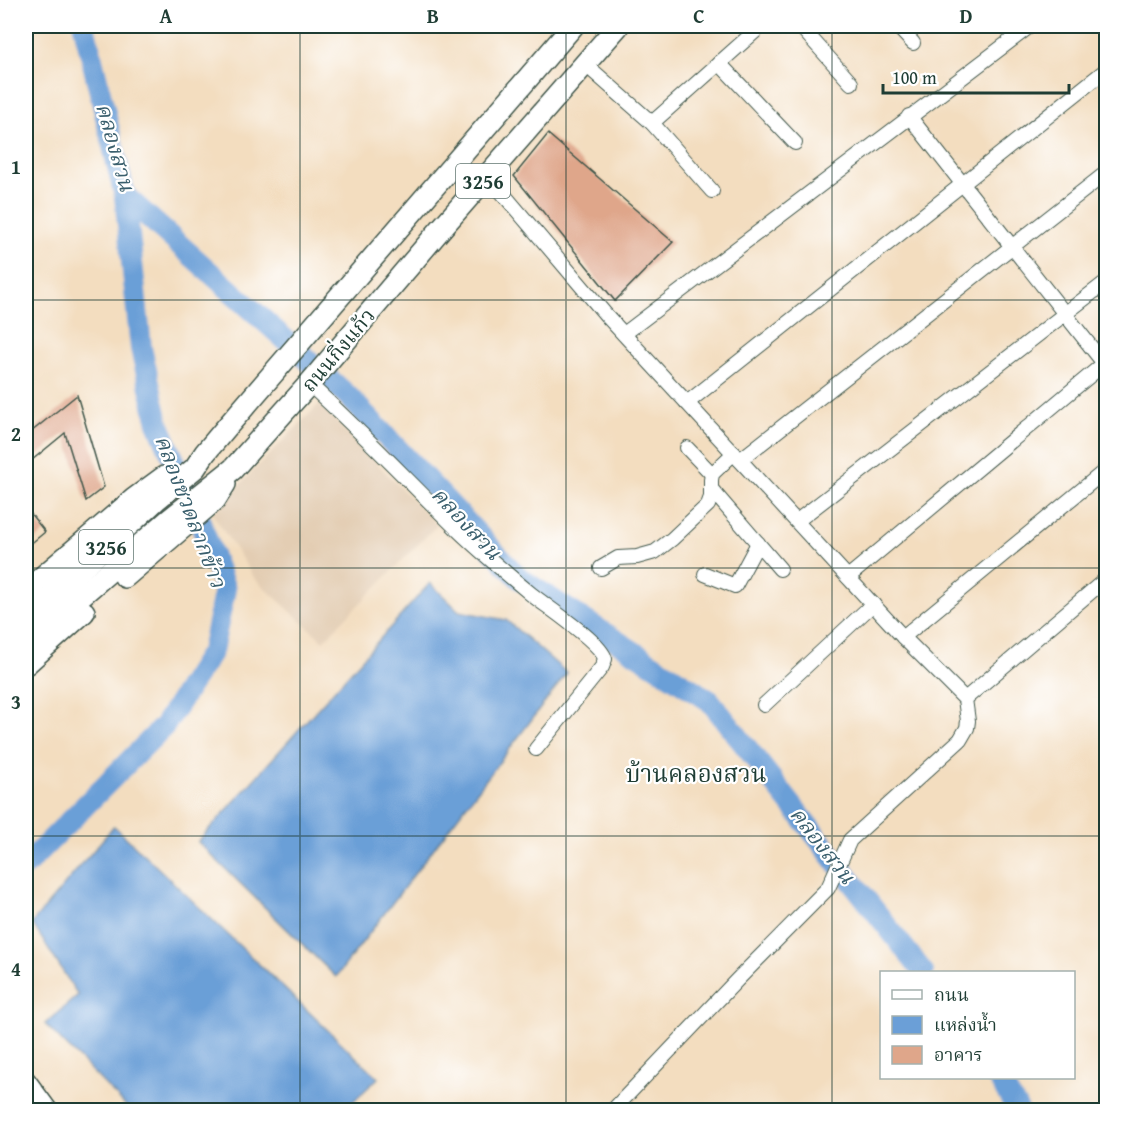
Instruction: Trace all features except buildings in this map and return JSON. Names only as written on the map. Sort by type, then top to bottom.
[{"type":"main road","name":"ถนนกิ่งแก้ว","points":[[26,642],[153,494],[196,460],[573,26]]},
{"type":"main road","name":"ถนนกิ่งแก้ว","points":[[26,617],[61,601],[173,526],[212,494],[618,26]]},
{"type":"main road","points":[[26,591],[111,518],[153,494]]},
{"type":"main road","points":[[26,664],[173,526]]},
{"type":"main road","points":[[26,1080],[48,1110]]},
{"type":"street","points":[[652,123],[761,26]]},
{"type":"street","points":[[800,26],[851,83]]},
{"type":"street","points":[[897,26],[913,44]]},
{"type":"street","points":[[624,334],[1030,26]]},
{"type":"street","points":[[719,63],[795,143]]},
{"type":"street","points":[[585,64],[652,123],[712,191]]},
{"type":"street","points":[[687,403],[1107,70]]},
{"type":"street","points":[[848,577],[1106,364],[909,116]]},
{"type":"street","points":[[601,568],[618,558],[637,558],[655,552],[672,539],[708,506],[712,490],[712,474],[1107,173]]},
{"type":"street","points":[[488,176],[624,334],[903,637],[965,699],[968,720],[967,728],[960,740],[850,840],[828,888],[613,1110]]},
{"type":"street","points":[[797,522],[1107,282]]},
{"type":"street","points":[[309,383],[461,533],[532,595],[591,641],[604,655],[602,667],[536,749]]},
{"type":"street","points":[[687,448],[712,474]]},
{"type":"street","points":[[903,637],[1107,470]]},
{"type":"street","points":[[712,490],[780,569]]},
{"type":"street","points":[[705,574],[735,586],[758,543]]},
{"type":"street","points":[[965,699],[1107,579]]},
{"type":"street","points":[[764,705],[873,604]]},
{"type":"shaded area","points":[[319,404],[437,525],[323,641],[255,579],[212,513]]},
{"type":"water","points":[[430,583],[459,611],[506,620],[567,673],[336,977],[198,842]]},
{"type":"water","points":[[114,826],[378,1078],[344,1110],[130,1110],[45,1024],[78,995],[32,923]]},
{"type":"waterway","name":"คลองชวดลากข้าว","points":[[26,865],[164,726],[212,651],[225,589],[199,519],[158,423],[141,348],[125,196],[84,26]]},
{"type":"waterway","name":"คลองสวน","points":[[125,196],[347,395],[519,578],[710,701],[922,971]]},
{"type":"waterway","name":"คลองสวน","points":[[999,1079],[1018,1110]]},
{"type":"district","name":"บ้านคลองสวน","points":[[696,773]]}]
